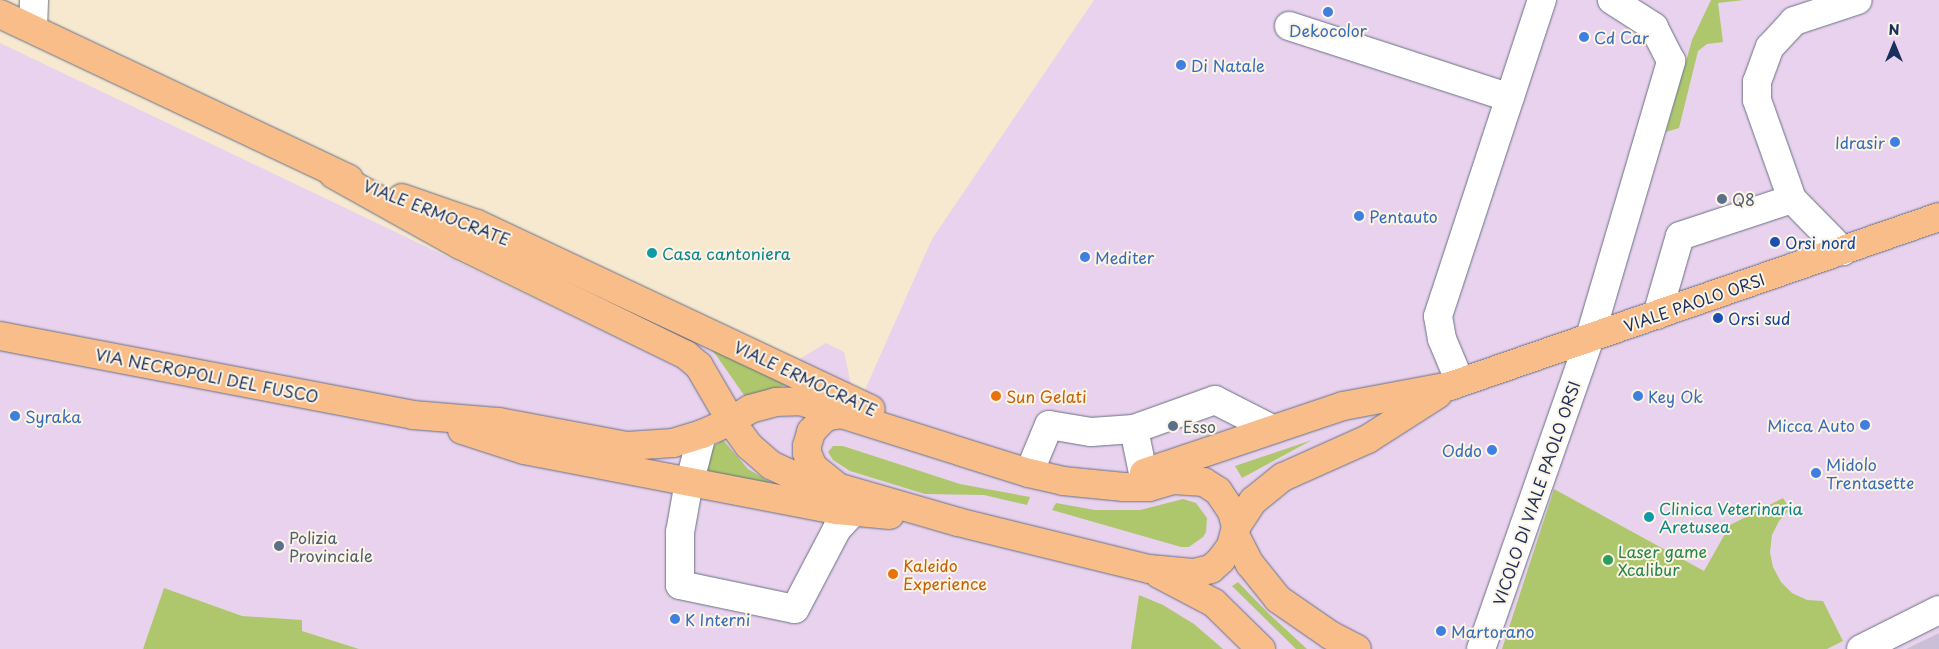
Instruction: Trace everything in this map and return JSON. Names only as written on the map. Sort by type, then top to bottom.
[{"type":"main road","name":"VIALE ERMOCRATE","points":[[0,14],[333,174],[477,224],[846,396],[955,450]]},
{"type":"main road","points":[[333,174],[460,245],[686,355],[699,366],[731,421],[749,446],[771,465],[788,474],[958,522],[1149,569],[1193,573],[1211,568],[1221,560],[1235,531],[1253,501],[1283,477],[1368,439],[1455,384]]},
{"type":"main road","name":"VIALE PAOLO ORSI","points":[[1455,384],[1939,218]]},
{"type":"main road","name":"VIA NECROPOLI DEL FUSCO","points":[[0,336],[413,415]]},
{"type":"main road","points":[[1095,484],[1143,474],[1343,406],[1455,384]]},
{"type":"main road","points":[[702,434],[709,412],[711,387]]},
{"type":"main road","points":[[413,415],[499,422],[626,446],[673,443],[702,434],[731,421],[750,408],[776,402],[800,401],[1029,474],[1063,481],[1149,487],[1174,480],[1204,482],[1225,499],[1232,512],[1235,531],[1250,564],[1278,599],[1330,635],[1358,649]]},
{"type":"main road","points":[[837,487],[813,467],[807,453],[807,446],[811,432],[822,420],[829,416],[844,414]]},
{"type":"main road","points":[[413,415],[524,450],[853,512],[958,522]]},
{"type":"main road","points":[[1149,569],[1214,603],[1261,649]]},
{"type":"main road","points":[[1347,649],[1358,649]]},
{"type":"street","points":[[33,29],[34,0]]},
{"type":"street","points":[[1455,384],[1442,339],[1438,316],[1542,0]]},
{"type":"street","name":"VICOLO DI VIALE PAOLO ORSI","points":[[1481,649],[1590,337],[1671,61],[1654,27],[1612,0]]},
{"type":"street","points":[[1843,251],[1792,199],[1757,100],[1757,82],[1770,48],[1794,20],[1858,0]]},
{"type":"street","points":[[1289,26],[1510,98]]},
{"type":"street","points":[[1657,315],[1680,236],[1792,199]]},
{"type":"street","points":[[1029,474],[1049,425],[1091,432],[1134,429],[1215,400],[1272,429]]},
{"type":"street","points":[[1134,429],[1143,474]]},
{"type":"street","points":[[702,434],[680,532],[680,585],[795,609],[837,529],[853,512]]},
{"type":"street","points":[[1861,649],[1936,612]]},
{"type":"shaded area","points":[[1094,0],[1939,0],[1939,633],[1906,649],[0,649],[0,43],[676,366],[694,312],[798,360],[826,343],[844,352],[851,385],[864,392],[932,239]]},
{"type":"shaded area","points":[[1939,633],[1939,649],[1906,649]]},
{"type":"green space","points":[[1711,0],[1744,0],[1718,3],[1723,42],[1707,44],[1698,51],[1679,128],[1666,132],[1692,40]]},
{"type":"green space","points":[[700,337],[805,389],[786,385],[746,398],[716,355]]},
{"type":"green space","points":[[723,440],[748,469],[783,490],[702,473],[707,451]]},
{"type":"green space","points":[[1312,440],[1242,478],[1235,466]]},
{"type":"green space","points":[[833,446],[843,446],[960,484],[1030,497],[1027,505],[984,495],[925,494],[850,471],[833,460],[828,452]]},
{"type":"green space","name":"Laser game Xcalibur","points":[[1554,489],[1704,571],[1730,525],[1783,498],[1790,509],[1779,521],[1772,535],[1770,552],[1773,567],[1781,582],[1792,593],[1807,600],[1823,601],[1843,641],[1827,649],[1502,649]]},
{"type":"green space","points":[[1183,499],[1196,503],[1207,518],[1206,532],[1203,537],[1189,547],[1181,547],[1052,510],[1056,503],[1095,510],[1140,510]]},
{"type":"green space","points":[[1238,582],[1307,649],[1296,649],[1232,586]]},
{"type":"green space","points":[[164,588],[242,616],[302,620],[302,631],[359,649],[143,649]]},
{"type":"green space","points":[[1139,595],[1163,605],[1194,624],[1223,649],[1131,649]]},
{"type":"place","name":"Dekocolor","points":[[1328,12]]},
{"type":"place","name":"Cd Car","points":[[1584,37]]},
{"type":"place","name":"Di Natale","points":[[1181,65]]},
{"type":"place","name":"Idrasir","points":[[1895,142]]},
{"type":"place","name":"Q8","points":[[1722,199]]},
{"type":"place","name":"Pentauto","points":[[1359,216]]},
{"type":"place","name":"Orsi nord","points":[[1775,242]]},
{"type":"place","name":"Casa cantoniera","points":[[652,253]]},
{"type":"place","name":"Mediter","points":[[1085,257]]},
{"type":"place","name":"Orsi sud","points":[[1718,318]]},
{"type":"place","name":"Sun Gelati","points":[[996,396]]},
{"type":"place","name":"Key Ok","points":[[1638,396]]},
{"type":"place","name":"Syraka","points":[[15,416]]},
{"type":"place","name":"Micca Auto","points":[[1865,425]]},
{"type":"place","name":"Esso","points":[[1173,426]]},
{"type":"place","name":"Oddo","points":[[1492,450]]},
{"type":"place","name":"Midolo Trentasette","points":[[1816,473]]},
{"type":"place","name":"Clinica Veterinaria Aretusea","points":[[1649,517]]},
{"type":"place","name":"Polizia Provinciale","points":[[279,546]]},
{"type":"place","name":"Laser game Xcalibur","points":[[1608,560]]},
{"type":"place","name":"Kaleido Experience","points":[[893,574]]},
{"type":"place","name":"K Interni","points":[[675,619]]},
{"type":"place","name":"Martorano","points":[[1441,631]]}]
